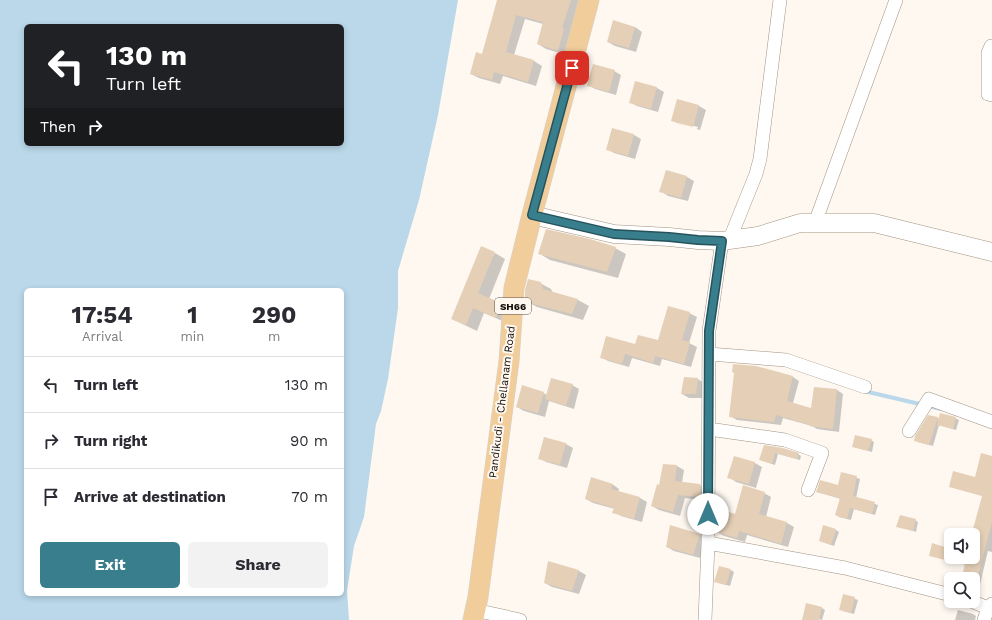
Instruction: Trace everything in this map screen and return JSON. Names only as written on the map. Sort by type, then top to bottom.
[{"type":"main road","name":"Pandikudi - Chellanam Road","points":[[474,615],[509,360],[514,288],[532,215],[590,0]]},
{"type":"main road","points":[[532,215],[614,234],[725,241],[758,236],[800,223],[874,223],[992,252]]},
{"type":"street","points":[[705,620],[708,543],[709,331],[725,241],[756,174],[760,159],[780,0]]},
{"type":"street","points":[[815,223],[891,1]]},
{"type":"street","points":[[991,46],[988,53],[988,94],[992,95]]},
{"type":"street","points":[[709,354],[786,360],[865,387]]},
{"type":"street","points":[[909,431],[929,399],[992,422]]},
{"type":"street","points":[[709,429],[785,440],[822,453],[808,490]]},
{"type":"street","points":[[708,543],[845,568],[944,593]]},
{"type":"street","points":[[474,615],[520,620]]},
{"type":"water","points":[[0,0],[458,0],[438,115],[419,200],[398,271],[398,308],[388,379],[381,411],[376,424],[364,517],[354,546],[347,591],[349,620],[0,620]]},
{"type":"building","points":[[497,0],[571,0],[562,28],[564,29],[558,51],[537,44],[543,22],[516,15],[506,52],[534,60],[528,82],[494,72],[492,80],[470,74],[476,52],[482,54]]},
{"type":"building","points":[[613,20],[635,27],[629,48],[607,42]]},
{"type":"building","points":[[593,64],[615,70],[609,92],[587,86]]},
{"type":"building","points":[[635,81],[657,87],[651,109],[629,103]]},
{"type":"building","points":[[677,99],[699,105],[693,127],[671,121]]},
{"type":"building","points":[[612,128],[634,134],[628,156],[606,150]]},
{"type":"building","points":[[666,170],[687,176],[681,198],[659,192]]},
{"type":"building","points":[[546,229],[590,239],[616,247],[607,272],[538,254]]},
{"type":"building","points":[[481,246],[495,252],[478,293],[501,303],[496,318],[473,308],[466,325],[451,319]]},
{"type":"building","points":[[528,279],[541,282],[543,289],[578,299],[572,314],[525,302],[525,290]]},
{"type":"building","points":[[668,306],[690,312],[682,340],[690,342],[684,364],[655,356],[653,363],[625,354],[622,364],[600,358],[606,336],[635,344],[638,335],[658,340]]},
{"type":"building","points":[[733,364],[756,366],[793,376],[787,401],[811,408],[814,387],[837,389],[833,429],[809,426],[810,425],[776,415],[774,422],[729,417],[734,373],[732,372]]},
{"type":"building","points":[[684,377],[698,378],[696,394],[681,394]]},
{"type":"building","points":[[551,378],[573,384],[566,406],[545,399]]},
{"type":"building","points":[[522,385],[544,392],[538,413],[516,407]]},
{"type":"building","points":[[940,413],[956,417],[953,429],[937,425]]},
{"type":"building","points":[[928,415],[938,417],[929,445],[914,441],[915,436]]},
{"type":"building","points":[[855,435],[872,439],[868,451],[852,447]]},
{"type":"building","points":[[544,437],[566,443],[560,465],[538,459]]},
{"type":"building","points":[[764,445],[783,448],[799,453],[797,459],[775,453],[772,464],[759,460]]},
{"type":"building","points":[[981,453],[992,456],[992,522],[979,572],[963,572],[965,564],[980,564],[980,528],[973,528],[982,496],[949,487],[953,471],[975,477]]},
{"type":"building","points":[[734,456],[755,462],[749,484],[727,478]]},
{"type":"building","points":[[663,464],[677,465],[675,481],[700,484],[700,497],[678,495],[673,512],[651,506],[657,484],[659,485]]},
{"type":"building","points":[[841,472],[857,476],[853,496],[875,502],[872,514],[850,508],[847,519],[835,515],[840,498],[816,492],[820,480],[838,485]]},
{"type":"building","points":[[591,477],[613,484],[611,489],[640,497],[634,519],[612,513],[614,508],[585,499]]},
{"type":"building","points":[[743,485],[765,492],[759,514],[787,522],[781,544],[739,531],[737,538],[716,532],[722,510],[735,514]]},
{"type":"building","points":[[900,515],[916,519],[913,531],[896,527]]},
{"type":"building","points":[[670,525],[700,534],[693,555],[666,547]]},
{"type":"building","points":[[823,525],[836,529],[831,545],[819,541]]},
{"type":"building","points":[[932,543],[944,547],[944,560],[929,556]]},
{"type":"building","points":[[548,561],[579,570],[572,591],[544,583]]},
{"type":"building","points":[[719,566],[731,569],[726,585],[714,582]]},
{"type":"building","points":[[843,594],[855,597],[851,613],[839,610]]},
{"type":"building","points":[[806,603],[822,607],[819,620],[802,620]]},
{"type":"waterway","points":[[864,391],[941,409]]},
{"type":"route","points":[[572,68],[532,215],[614,234],[722,241],[709,331],[708,514]]}]
